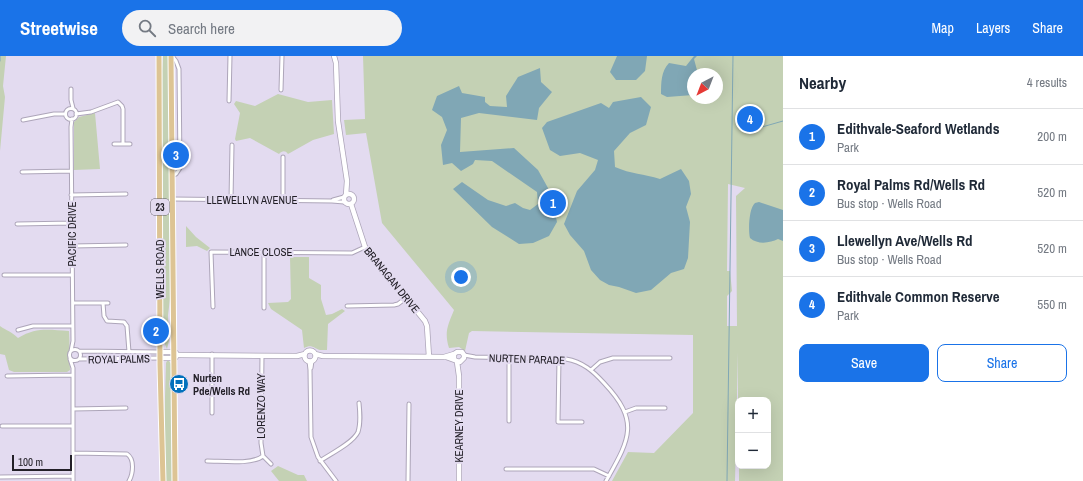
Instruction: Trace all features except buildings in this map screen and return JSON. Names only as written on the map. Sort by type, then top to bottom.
[{"type":"main road","name":"WELLS ROAD","points":[[159,56],[160,358],[163,481]]},
{"type":"main road","name":"WELLS ROAD","points":[[172,56],[175,475],[177,481]]},
{"type":"street","name":"WELLS ROAD","points":[[172,56],[180,69],[180,168],[176,174],[172,176]]},
{"type":"street","points":[[230,56],[230,101]]},
{"type":"street","points":[[281,90],[282,56]]},
{"type":"street","name":"BRANAGAN DRIVE","points":[[336,56],[338,125],[347,185],[347,199],[353,212],[364,247],[422,317],[427,326],[427,357]]},
{"type":"street","points":[[71,89],[71,100],[76,114]]},
{"type":"street","points":[[65,114],[71,100]]},
{"type":"street","points":[[76,114],[86,114],[118,102],[120,103],[123,109],[123,144]]},
{"type":"street","points":[[68,108],[73,108]]},
{"type":"street","points":[[23,120],[54,114],[65,114]]},
{"type":"street","points":[[65,114],[68,118],[72,119],[76,114]]},
{"type":"street","name":"PACIFIC DRIVE","points":[[68,118],[71,127]]},
{"type":"street","name":"PACIFIC DRIVE","points":[[71,351],[72,119]]},
{"type":"street","points":[[114,144],[130,144]]},
{"type":"street","points":[[231,200],[232,145]]},
{"type":"street","points":[[283,157],[283,200]]},
{"type":"street","points":[[22,172],[71,171]]},
{"type":"street","points":[[71,195],[126,194]]},
{"type":"street","name":"LLEWELLYN AVENUE","points":[[172,199],[347,199]]},
{"type":"street","points":[[17,224],[72,224]]},
{"type":"street","points":[[72,246],[126,245]]},
{"type":"street","name":"LANCE CLOSE","points":[[213,307],[211,252],[352,253],[364,247]]},
{"type":"street","points":[[264,252],[264,308]]},
{"type":"street","points":[[4,275],[72,275]]},
{"type":"street","points":[[347,306],[394,305],[406,298]]},
{"type":"street","points":[[72,303],[108,303]]},
{"type":"street","points":[[103,303],[104,316],[107,321],[124,322],[128,326],[129,352]]},
{"type":"street","points":[[18,330],[33,326],[72,326]]},
{"type":"street","name":"PACIFIC DRIVE","points":[[72,340],[77,351]]},
{"type":"street","points":[[73,368],[69,356],[71,351],[77,351],[80,354],[73,368],[72,375],[73,481]]},
{"type":"street","name":"ROYAL PALMS","points":[[77,351],[160,352]]},
{"type":"street","points":[[108,352],[108,359]]},
{"type":"street","name":"NURTEN PARADE","points":[[160,352],[175,355]]},
{"type":"street","name":"NURTEN PARADE","points":[[160,358],[175,355],[212,354],[297,356],[310,358],[324,356],[444,357],[459,359],[475,357],[510,357],[559,358],[575,361],[591,370],[617,398],[625,412],[628,432],[624,447],[606,481]]},
{"type":"street","points":[[212,354],[212,413]]},
{"type":"street","name":"LORENZO WAY","points":[[262,356],[261,441],[263,456]]},
{"type":"street","points":[[508,422],[510,357]]},
{"type":"street","name":"ROYAL PALMS","points":[[78,360],[160,358]]},
{"type":"street","points":[[310,358],[310,430],[314,450],[320,461],[336,481]]},
{"type":"street","points":[[559,358],[558,422],[582,422]]},
{"type":"street","points":[[591,370],[600,362],[613,358],[670,358]]},
{"type":"street","points":[[70,359],[78,360]]},
{"type":"street","name":"KEARNEY DRIVE","points":[[459,359],[459,481]]},
{"type":"street","points":[[7,376],[72,375]]},
{"type":"street","points":[[320,461],[351,441],[358,433],[360,422],[359,403]]},
{"type":"street","points":[[408,481],[409,404]]},
{"type":"street","points":[[73,409],[126,408]]},
{"type":"street","points":[[625,412],[636,408],[665,408]]},
{"type":"street","points":[[2,426],[73,426]]},
{"type":"street","points":[[73,453],[127,454],[132,458],[132,471],[129,481]]},
{"type":"street","points":[[207,461],[250,461],[263,456],[271,464]]},
{"type":"street","points":[[506,469],[594,470],[609,476]]},
{"type":"street","points":[[0,476],[73,476]]},
{"type":"green space","points":[[0,56],[6,56],[3,86],[5,97],[0,151]]},
{"type":"green space","points":[[163,56],[169,56],[170,299],[168,315],[169,341],[167,349],[164,342],[162,325],[161,84]]},
{"type":"green space","points":[[363,56],[783,56],[783,481],[739,481],[739,469],[771,469],[771,397],[738,397],[738,352],[737,397],[735,397],[735,481],[612,481],[628,452],[654,453],[693,413],[693,335],[472,331],[469,333],[465,351],[459,347],[449,348],[447,337],[448,324],[454,310],[382,223],[366,133],[346,135],[344,120],[365,119]],"holes":[[[728,184],[745,188],[736,196],[737,326],[727,326],[727,296],[732,291],[730,271],[727,271]]]},
{"type":"green space","points":[[278,94],[308,102],[332,100],[334,134],[313,140],[288,154],[284,151],[279,154],[250,138],[236,141],[235,139],[240,113],[234,104],[236,101],[255,106]]},
{"type":"green space","points":[[95,113],[100,169],[74,170],[74,122],[79,117]]},
{"type":"green space","points":[[186,226],[196,237],[210,248],[207,251],[197,246],[186,247]]},
{"type":"green space","points":[[290,257],[309,257],[309,278],[321,285],[321,299],[326,315],[342,309],[345,311],[328,324],[327,350],[320,350],[311,346],[304,348],[302,330],[271,309],[268,303],[288,302],[291,299]]},
{"type":"green space","points":[[0,326],[18,338],[25,334],[37,331],[69,331],[70,370],[67,372],[14,372],[9,370],[5,355],[0,354]]},
{"type":"green space","points":[[167,361],[171,364],[172,369],[173,481],[165,481],[164,422]]},
{"type":"green space","points":[[278,466],[298,475],[304,475],[307,481],[279,481],[271,471]]},
{"type":"water","points":[[617,56],[647,56],[645,71],[636,80],[616,80],[610,72]]},
{"type":"water","points":[[694,56],[697,56],[694,59],[696,68],[687,68],[687,95],[667,97],[661,94],[661,81],[666,66],[669,63],[686,66]]},
{"type":"water","points":[[540,68],[541,82],[552,92],[539,108],[537,120],[479,113],[461,118],[460,152],[514,148],[538,170],[548,188],[550,202],[554,208],[557,222],[549,236],[533,243],[519,244],[492,227],[453,189],[462,182],[488,200],[506,206],[515,203],[530,210],[538,204],[537,192],[492,161],[475,160],[473,164],[461,171],[452,163],[443,165],[441,145],[447,130],[442,117],[432,110],[437,96],[459,86],[462,93],[485,97],[485,102],[490,106],[507,107],[506,96],[518,77]]},
{"type":"water","points":[[641,97],[651,107],[646,125],[630,133],[614,151],[615,167],[660,179],[681,169],[689,181],[691,194],[686,207],[690,222],[688,258],[684,269],[671,273],[651,290],[636,293],[609,285],[600,280],[591,270],[584,251],[570,235],[564,224],[577,191],[595,170],[598,160],[580,153],[560,156],[550,150],[542,128],[547,122],[601,103],[609,108],[613,102]]},
{"type":"water","points":[[759,202],[783,210],[783,241],[778,239],[771,242],[757,242],[750,238],[749,225],[751,209],[755,203]]},
{"type":"waterway","points":[[0,56],[0,61]]},
{"type":"waterway","points":[[727,481],[733,56]]},
{"type":"waterway","points":[[753,126],[762,127],[783,121]]},
{"type":"place","name":"Edithvale Common Reserve","points":[[750,119]]},
{"type":"place","name":"Llewellyn Ave/Wells Rd","points":[[176,155]]},
{"type":"place","name":"Edithvale-Seaford Wetlands","points":[[553,203]]},
{"type":"place","name":"Royal Palms Rd/Wells Rd","points":[[156,331]]},
{"type":"place","name":"Nurten Pde/Wells Rd","points":[[179,384]]}]
